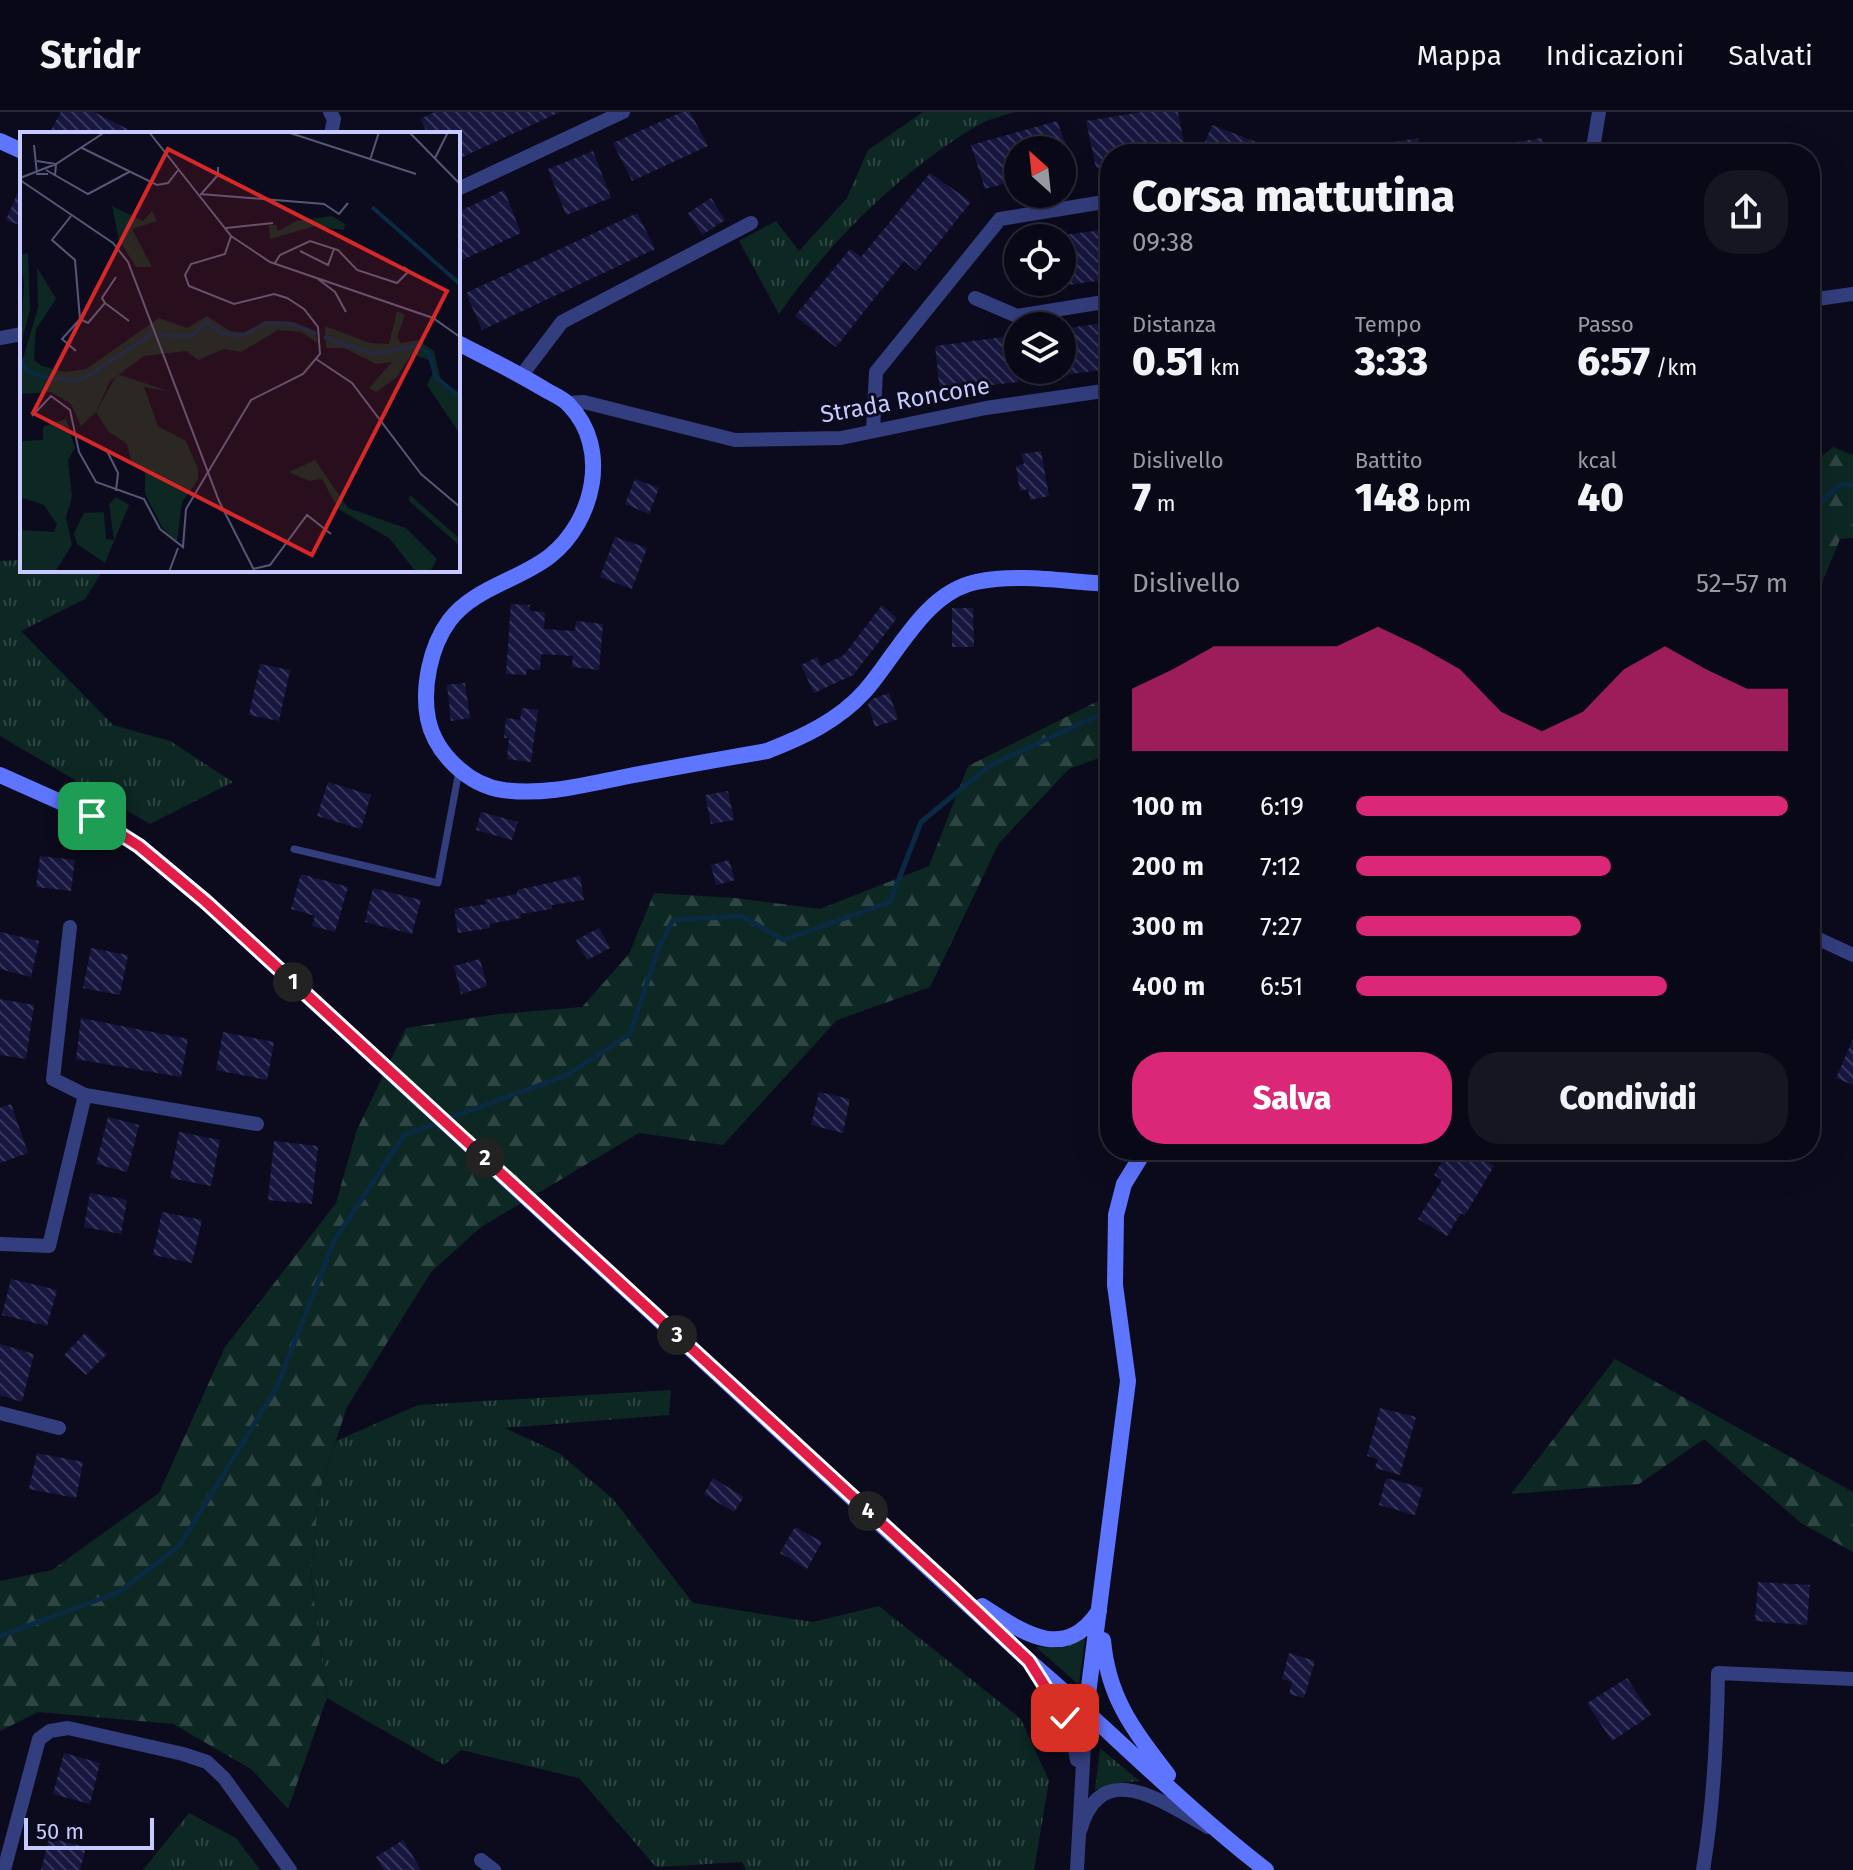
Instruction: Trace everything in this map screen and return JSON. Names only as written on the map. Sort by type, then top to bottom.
[{"type":"street","points":[[330,112],[334,119],[331,132]]},
{"type":"street","points":[[460,188],[623,112]]},
{"type":"street","points":[[1594,144],[1599,112]]},
{"type":"street","points":[[0,141],[20,150]]},
{"type":"street","points":[[873,431],[876,372],[1000,219],[1100,203]]},
{"type":"street","points":[[521,376],[562,322],[751,223]]},
{"type":"street","points":[[1820,299],[1853,294]]},
{"type":"street","points":[[975,298],[1017,316],[1100,303]]},
{"type":"street","points":[[0,338],[20,334]]},
{"type":"street","points":[[460,344],[568,403],[583,424],[593,470],[584,515],[566,541],[550,556],[459,610],[440,635],[433,655],[426,709],[431,734],[440,751],[460,768],[500,790],[560,790],[767,751],[799,739],[835,718],[864,693],[927,612],[949,594],[973,583],[997,580],[1100,584]]},
{"type":"street","name":"Strada Roncone","points":[[568,403],[584,402],[735,440],[841,438],[986,408],[1100,391]]},
{"type":"street","points":[[0,775],[92,816],[139,846],[206,902],[1029,1661],[1217,1832],[1266,1870]]},
{"type":"street","points":[[70,927],[53,1079],[85,1095],[257,1124]]},
{"type":"street","points":[[1820,940],[1853,955]]},
{"type":"street","points":[[0,1244],[49,1246],[85,1095]]},
{"type":"street","points":[[1077,1870],[1086,1710],[1128,1381],[1115,1285],[1116,1215],[1124,1184],[1139,1160]]},
{"type":"street","points":[[0,1413],[59,1428]]},
{"type":"street","points":[[952,1588],[1029,1636],[1039,1639],[1069,1637],[1087,1626],[1100,1610]]},
{"type":"street","points":[[1100,1610],[1106,1672],[1119,1703],[1141,1740],[1198,1814]]},
{"type":"street","points":[[1029,1661],[1065,1718],[1075,1744],[1082,1789]]},
{"type":"street","points":[[1703,1870],[1717,1749],[1718,1673],[1853,1679]]},
{"type":"street","points":[[4,1870],[39,1739],[50,1731],[68,1728],[207,1762],[224,1778],[290,1870]]},
{"type":"street","points":[[1080,1831],[1085,1813],[1097,1799],[1113,1790],[1124,1789],[1145,1793],[1217,1832]]},
{"type":"street","points":[[481,1860],[494,1870]]},
{"type":"lane","points":[[294,849],[438,883],[460,768]]},
{"type":"green space","points":[[923,112],[1015,112],[980,124],[896,184],[821,260],[779,314],[739,241],[776,221],[799,251],[847,198],[868,150]]},
{"type":"green space","points":[[1833,447],[1853,455],[1853,538],[1840,539],[1820,588],[1820,458]]},
{"type":"green space","points":[[20,560],[20,572],[102,572],[85,599],[21,631],[113,725],[170,741],[233,782],[150,824],[0,736],[0,561]]},
{"type":"green space","points":[[1100,700],[1100,758],[1069,769],[999,843],[930,987],[837,1020],[723,1145],[639,1133],[481,1227],[431,1272],[347,1407],[319,1492],[311,1577],[327,1698],[288,1809],[251,1769],[173,1724],[38,1712],[0,1731],[0,1581],[52,1570],[159,1493],[225,1347],[336,1203],[356,1132],[406,1028],[499,1014],[582,1007],[629,954],[654,893],[735,898],[820,909],[929,866],[968,766]]},
{"type":"green space","points":[[1615,1359],[1853,1492],[1853,1552],[1801,1523],[1704,1439],[1639,1484],[1511,1494]]},
{"type":"green space","points":[[671,1390],[669,1415],[505,1428],[559,1453],[613,1499],[693,1603],[813,1622],[879,1606],[1021,1719],[1049,1781],[1034,1870],[746,1870],[742,1862],[656,1867],[579,1778],[461,1750],[444,1765],[327,1698],[311,1577],[319,1492],[336,1441],[418,1405]]},
{"type":"green space","points":[[1085,1638],[1079,1685],[1036,1647],[1058,1648]]},
{"type":"green space","points":[[1100,1748],[1139,1781],[1115,1783],[1095,1790]]},
{"type":"green space","points":[[189,1813],[236,1838],[260,1870],[143,1870]]},
{"type":"building","points":[[61,112],[94,112],[133,132],[55,132],[51,130]]},
{"type":"building","points":[[435,112],[560,112],[460,158],[460,132],[427,132],[420,119]]},
{"type":"building","points":[[682,112],[690,112],[708,146],[632,181],[613,143]]},
{"type":"building","points":[[1143,112],[1178,112],[1184,144],[1100,144],[1100,167],[1096,168],[1086,121]]},
{"type":"building","points":[[1057,121],[1063,136],[1004,136],[1004,184],[985,189],[971,145]]},
{"type":"building","points":[[1212,125],[1262,144],[1204,144]]},
{"type":"building","points":[[1418,138],[1419,144],[1382,144]]},
{"type":"building","points":[[1542,138],[1543,144],[1503,144]]},
{"type":"building","points":[[593,151],[611,198],[566,215],[548,169]]},
{"type":"building","points":[[930,173],[971,202],[916,271],[904,261],[836,347],[795,316],[850,249],[861,257]]},
{"type":"building","points":[[20,188],[20,225],[6,220]]},
{"type":"building","points":[[504,190],[521,233],[460,261],[460,211]]},
{"type":"building","points":[[711,198],[725,220],[702,235],[688,213]]},
{"type":"building","points":[[637,213],[655,249],[482,330],[466,293]]},
{"type":"building","points":[[1100,230],[1100,280],[1076,284],[1076,233]]},
{"type":"building","points":[[1100,323],[1100,370],[1076,373],[1076,327]]},
{"type":"building","points":[[1004,337],[1004,384],[940,391],[935,346]]},
{"type":"building","points":[[1041,451],[1049,496],[1030,500],[1028,489],[1020,491],[1016,466],[1024,464],[1022,454]]},
{"type":"building","points":[[635,479],[659,488],[649,514],[625,504]]},
{"type":"building","points":[[615,537],[647,548],[632,589],[600,577]]},
{"type":"building","points":[[511,604],[530,605],[530,611],[545,612],[544,629],[575,631],[576,621],[603,624],[599,670],[572,667],[573,656],[541,654],[540,670],[527,669],[526,675],[506,674]]},
{"type":"building","points":[[882,605],[897,618],[878,643],[853,675],[814,693],[801,665],[817,657],[821,666],[844,655]]},
{"type":"building","points":[[952,608],[973,608],[974,647],[952,647]]},
{"type":"building","points":[[260,664],[290,670],[279,721],[249,715]]},
{"type":"building","points":[[465,683],[470,718],[451,721],[447,685]]},
{"type":"building","points":[[889,693],[898,719],[875,727],[868,704],[872,699]]},
{"type":"building","points":[[522,708],[538,710],[531,762],[507,759],[509,738],[504,738],[506,718],[520,720]]},
{"type":"building","points":[[328,782],[371,795],[361,829],[317,816]]},
{"type":"building","points":[[728,791],[734,820],[711,824],[705,795]]},
{"type":"building","points":[[481,812],[518,822],[512,840],[476,830]]},
{"type":"building","points":[[40,856],[75,860],[71,891],[36,887]]},
{"type":"building","points":[[729,860],[735,880],[716,885],[711,865]]},
{"type":"building","points":[[301,874],[348,887],[335,932],[312,926],[315,916],[291,909]]},
{"type":"building","points":[[580,876],[584,900],[520,914],[521,918],[489,924],[490,928],[458,933],[454,909],[486,904],[485,900],[517,894],[517,890]]},
{"type":"building","points":[[373,888],[421,900],[412,934],[365,922]]},
{"type":"building","points":[[599,928],[610,948],[587,960],[576,940]]},
{"type":"building","points":[[0,932],[39,941],[31,977],[0,969]]},
{"type":"building","points":[[91,948],[128,955],[120,995],[83,988]]},
{"type":"building","points":[[480,959],[487,986],[461,994],[454,966]]},
{"type":"building","points":[[0,999],[34,1005],[26,1059],[0,1055]]},
{"type":"building","points":[[81,1018],[188,1039],[181,1077],[76,1059]]},
{"type":"building","points":[[223,1032],[274,1042],[267,1080],[216,1070]]},
{"type":"building","points":[[1853,1039],[1853,1085],[1836,1078]]},
{"type":"building","points":[[819,1092],[850,1099],[843,1133],[811,1125]]},
{"type":"building","points":[[11,1104],[28,1153],[0,1163],[0,1108]]},
{"type":"building","points":[[108,1117],[139,1125],[127,1172],[96,1164]]},
{"type":"building","points":[[179,1132],[220,1140],[211,1186],[170,1178]]},
{"type":"building","points":[[274,1141],[318,1146],[312,1204],[268,1200]]},
{"type":"building","points":[[1443,1160],[1484,1160],[1494,1166],[1465,1215],[1461,1213],[1447,1236],[1418,1219],[1442,1180],[1434,1175]]},
{"type":"building","points":[[90,1193],[127,1200],[121,1234],[84,1227]]},
{"type":"building","points":[[162,1212],[202,1220],[192,1263],[153,1255]]},
{"type":"building","points":[[11,1279],[57,1290],[47,1326],[2,1315]]},
{"type":"building","points":[[85,1333],[107,1354],[86,1375],[64,1355]]},
{"type":"building","points":[[0,1344],[34,1354],[22,1402],[0,1395]]},
{"type":"building","points":[[1380,1408],[1416,1417],[1400,1475],[1375,1468],[1378,1459],[1367,1456]]},
{"type":"building","points":[[37,1453],[83,1462],[76,1498],[29,1489]]},
{"type":"building","points":[[713,1478],[744,1497],[734,1512],[704,1494]]},
{"type":"building","points":[[1386,1478],[1423,1488],[1415,1515],[1379,1505]]},
{"type":"building","points":[[795,1527],[822,1542],[807,1569],[780,1553]]},
{"type":"building","points":[[1758,1582],[1810,1585],[1807,1625],[1755,1621]]},
{"type":"building","points":[[1289,1653],[1315,1661],[1304,1698],[1289,1694],[1292,1682],[1282,1679]]},
{"type":"building","points":[[1627,1678],[1651,1715],[1612,1741],[1587,1703]]},
{"type":"building","points":[[64,1753],[100,1763],[90,1804],[53,1794]]},
{"type":"building","points":[[49,1838],[86,1847],[80,1870],[41,1870]]},
{"type":"building","points":[[403,1840],[421,1870],[384,1870],[376,1857]]},
{"type":"waterway","points":[[1820,502],[1841,484],[1853,485]]},
{"type":"waterway","points":[[447,1119],[567,1075],[630,1034],[658,950],[673,920],[741,916],[784,940],[890,902],[921,822],[989,766],[1100,715]]},
{"type":"waterway","points":[[0,1636],[119,1592],[180,1545],[277,1387],[334,1241],[404,1135],[438,1123]]},
{"type":"route","points":[[92,816],[139,846],[206,902],[952,1588],[1029,1661],[1065,1718]]}]
